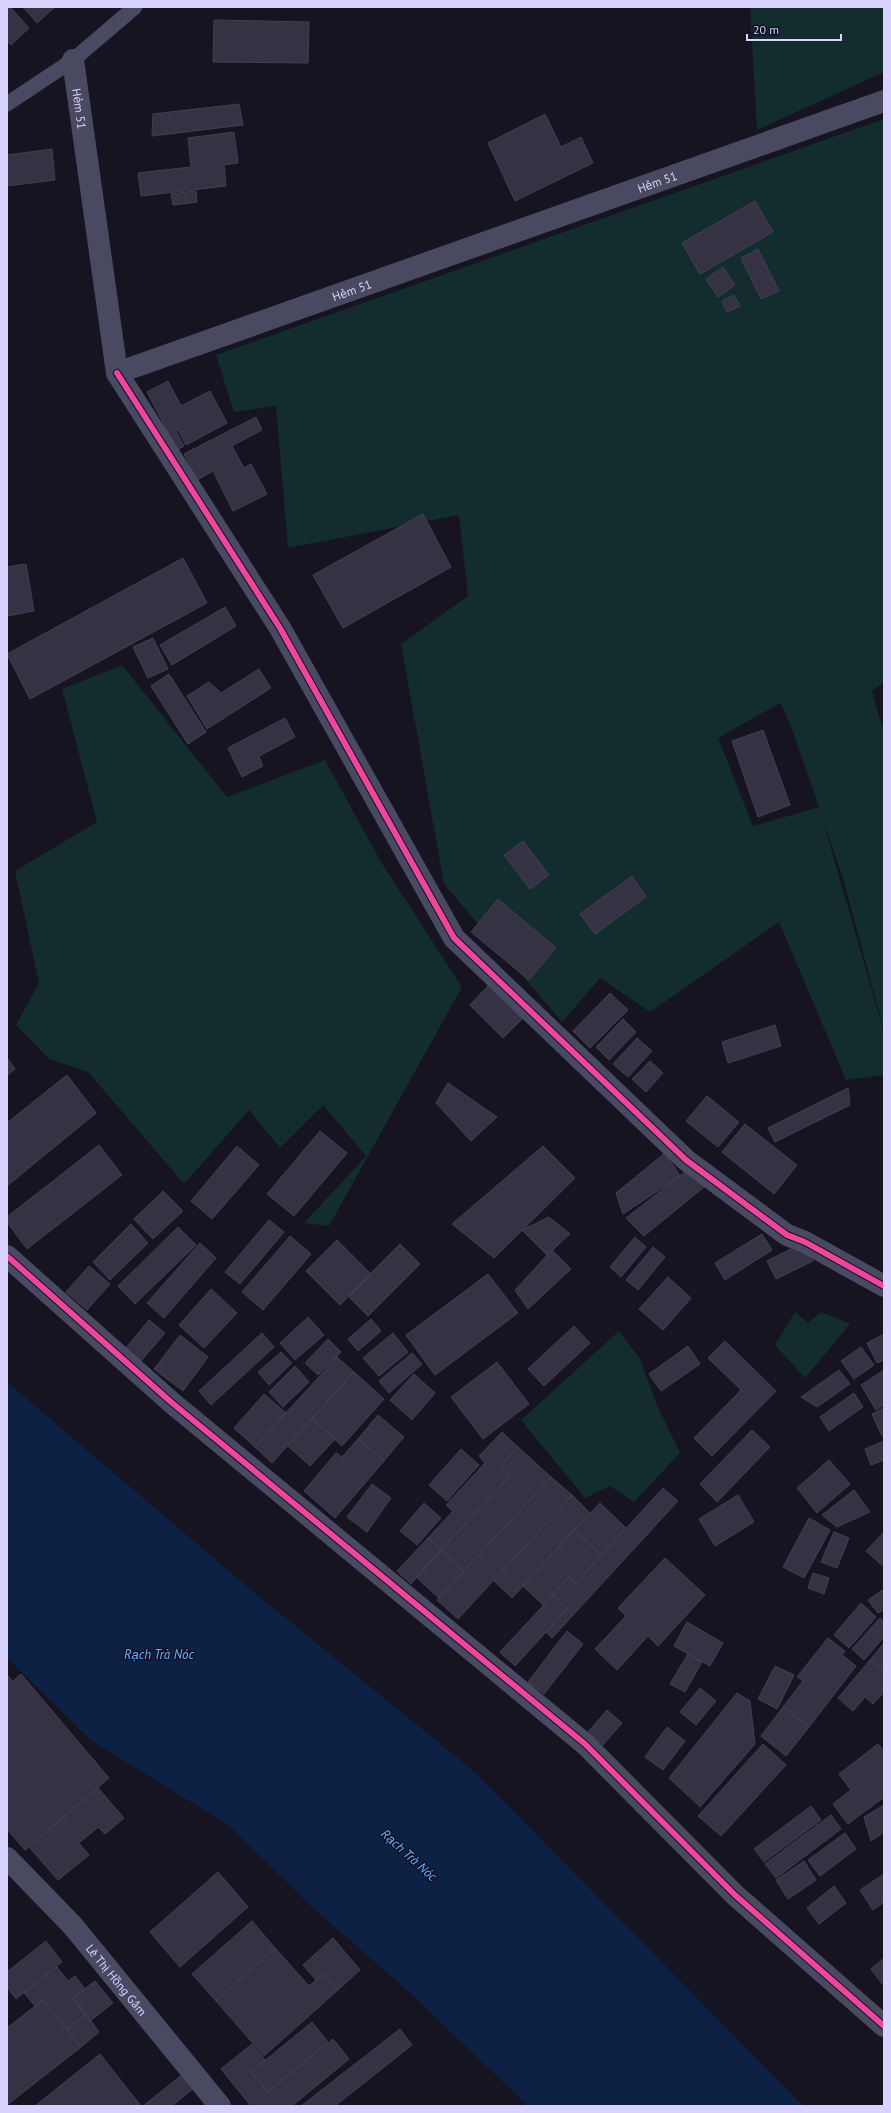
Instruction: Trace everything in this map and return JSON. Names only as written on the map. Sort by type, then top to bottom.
[{"type":"street","name":"Hẻm 51","points":[[73,60],[117,373],[884,101]]},
{"type":"street","points":[[117,373],[280,628],[454,938],[686,1160],[787,1235],[805,1242],[884,1286]]},
{"type":"street","points":[[7,1256],[171,1402],[584,1744],[735,1895],[884,2026]]},
{"type":"street","name":"Lê Thị Hồng Gấm","points":[[7,1858],[73,1926],[220,2106]]},
{"type":"lane","points":[[7,104],[73,60],[136,7]]},
{"type":"green space","points":[[750,7],[884,7],[884,72],[757,130]]},
{"type":"green space","points":[[884,119],[884,682],[872,691],[884,733],[884,1030],[842,875],[823,821],[884,1032],[884,1075],[846,1080],[779,922],[650,1012],[600,978],[562,1022],[444,884],[401,644],[468,596],[459,515],[288,548],[276,406],[234,412],[216,355]],"holes":[[[780,703],[790,724],[819,807],[753,826],[718,738]]]},
{"type":"green space","points":[[122,665],[227,797],[325,760],[381,862],[462,987],[329,1226],[304,1223],[366,1156],[323,1105],[280,1148],[249,1110],[184,1184],[88,1072],[49,1059],[16,1025],[39,983],[15,871],[97,822],[62,689]]},
{"type":"green space","points":[[795,1312],[808,1323],[821,1312],[850,1324],[805,1378],[775,1345]]},
{"type":"green space","points":[[619,1331],[640,1359],[657,1405],[680,1453],[634,1502],[610,1486],[585,1498],[521,1420]]},
{"type":"water","name":"Rạch Trà Nóc","points":[[7,1382],[244,1584],[476,1773],[803,2106],[528,2106],[408,1991],[313,1908],[230,1826],[92,1741],[7,1658]]},
{"type":"building","points":[[7,7],[10,7],[29,28],[11,45],[7,41]]},
{"type":"building","points":[[23,7],[55,7],[37,23]]},
{"type":"building","points":[[214,20],[309,22],[308,63],[213,62]]},
{"type":"building","points":[[239,104],[243,125],[152,136],[153,114]]},
{"type":"building","points":[[545,114],[561,147],[581,137],[593,163],[515,201],[488,143]]},
{"type":"building","points":[[234,132],[238,163],[224,165],[226,186],[141,196],[138,173],[191,167],[188,138]]},
{"type":"building","points":[[52,149],[55,180],[7,186],[7,155]]},
{"type":"building","points":[[196,191],[197,202],[173,205],[171,194]]},
{"type":"building","points":[[755,201],[773,232],[700,274],[682,243]]},
{"type":"building","points":[[758,249],[779,291],[761,299],[741,258]]},
{"type":"building","points":[[723,267],[735,285],[718,297],[706,279]]},
{"type":"building","points":[[734,295],[740,306],[727,312],[722,301]]},
{"type":"building","points":[[168,381],[181,406],[210,391],[227,423],[186,445],[178,430],[169,434],[147,392]]},
{"type":"building","points":[[256,417],[262,430],[232,446],[244,468],[251,464],[267,494],[233,511],[213,471],[197,480],[184,454]]},
{"type":"building","points":[[176,432],[184,446],[177,450],[169,436]]},
{"type":"building","points":[[423,514],[451,567],[343,628],[313,575]]},
{"type":"building","points":[[183,558],[207,603],[30,699],[7,654]]},
{"type":"building","points":[[26,564],[34,611],[7,616],[7,567]]},
{"type":"building","points":[[225,607],[236,626],[172,665],[160,645]]},
{"type":"building","points":[[153,638],[168,669],[148,678],[133,647]]},
{"type":"building","points":[[259,669],[271,688],[207,729],[187,696],[209,682],[221,693]]},
{"type":"building","points":[[169,674],[206,732],[188,744],[151,686]]},
{"type":"building","points":[[285,718],[295,737],[259,756],[263,766],[242,777],[228,748]]},
{"type":"building","points":[[763,730],[790,805],[758,817],[732,741]]},
{"type":"building","points":[[523,841],[549,875],[530,889],[504,855]]},
{"type":"building","points":[[632,876],[646,897],[595,934],[580,914]]},
{"type":"building","points":[[498,899],[556,948],[529,980],[471,932]]},
{"type":"building","points":[[488,986],[522,1019],[503,1038],[470,1005]]},
{"type":"building","points":[[610,993],[628,1010],[590,1048],[573,1031]]},
{"type":"building","points":[[623,1019],[636,1032],[609,1060],[596,1047]]},
{"type":"building","points":[[775,1025],[781,1046],[728,1063],[722,1042]]},
{"type":"building","points":[[637,1038],[652,1051],[628,1077],[613,1064]]},
{"type":"building","points":[[7,1058],[15,1069],[7,1076]]},
{"type":"building","points":[[650,1061],[663,1073],[646,1092],[632,1079]]},
{"type":"building","points":[[67,1075],[96,1113],[7,1186],[7,1123]]},
{"type":"building","points":[[448,1083],[497,1117],[471,1141],[436,1103]]},
{"type":"building","points":[[848,1088],[850,1105],[775,1142],[768,1128]]},
{"type":"building","points":[[707,1096],[739,1122],[718,1147],[686,1121]]},
{"type":"building","points":[[745,1124],[797,1165],[774,1194],[722,1152]]},
{"type":"building","points":[[320,1131],[347,1153],[294,1216],[267,1194]]},
{"type":"building","points":[[99,1145],[122,1175],[27,1249],[7,1222],[7,1217]]},
{"type":"building","points":[[237,1146],[259,1165],[212,1219],[191,1201]]},
{"type":"building","points":[[543,1146],[575,1178],[494,1258],[452,1224]]},
{"type":"building","points":[[665,1153],[680,1176],[623,1214],[616,1193]]},
{"type":"building","points":[[694,1165],[709,1183],[644,1236],[626,1218]]},
{"type":"building","points":[[163,1191],[183,1211],[153,1239],[134,1219]]},
{"type":"building","points":[[549,1217],[570,1234],[547,1255],[522,1230]]},
{"type":"building","points":[[269,1220],[284,1232],[240,1284],[225,1272]]},
{"type":"building","points":[[131,1224],[148,1243],[110,1280],[93,1262]]},
{"type":"building","points":[[178,1227],[196,1245],[135,1304],[118,1286]]},
{"type":"building","points":[[762,1234],[772,1250],[725,1280],[715,1263]]},
{"type":"building","points":[[290,1236],[311,1254],[263,1310],[242,1292]]},
{"type":"building","points":[[635,1237],[646,1247],[621,1277],[610,1267]]},
{"type":"building","points":[[337,1240],[371,1274],[340,1305],[306,1271]]},
{"type":"building","points":[[805,1242],[813,1261],[776,1279],[767,1261]]},
{"type":"building","points":[[200,1243],[216,1258],[164,1318],[147,1303]]},
{"type":"building","points":[[400,1244],[420,1264],[368,1316],[348,1296]]},
{"type":"building","points":[[653,1247],[665,1257],[638,1290],[626,1280]]},
{"type":"building","points":[[552,1250],[571,1269],[528,1309],[515,1290]]},
{"type":"building","points":[[89,1266],[110,1284],[87,1310],[66,1292]]},
{"type":"building","points":[[488,1274],[518,1313],[435,1375],[406,1335]]},
{"type":"building","points":[[668,1277],[691,1298],[663,1330],[639,1309]]},
{"type":"building","points":[[211,1289],[237,1313],[204,1348],[179,1325]]},
{"type":"building","points":[[308,1317],[324,1335],[295,1360],[280,1343]]},
{"type":"building","points":[[371,1319],[381,1331],[358,1351],[348,1339]]},
{"type":"building","points":[[149,1320],[165,1333],[140,1362],[125,1349]]},
{"type":"building","points":[[574,1326],[590,1343],[544,1386],[528,1369]]},
{"type":"building","points":[[262,1333],[274,1347],[211,1405],[199,1391]]},
{"type":"building","points":[[393,1333],[408,1352],[379,1376],[363,1358]]},
{"type":"building","points":[[884,1334],[884,1360],[877,1363],[867,1343]]},
{"type":"building","points":[[180,1335],[208,1357],[183,1391],[154,1369]]},
{"type":"building","points":[[328,1339],[341,1352],[318,1375],[305,1363]]},
{"type":"building","points":[[725,1341],[776,1391],[712,1456],[694,1438],[741,1390],[708,1358]]},
{"type":"building","points":[[688,1346],[700,1364],[661,1391],[649,1374]]},
{"type":"building","points":[[861,1347],[874,1365],[854,1379],[841,1361]]},
{"type":"building","points":[[281,1352],[292,1363],[269,1385],[258,1372]]},
{"type":"building","points":[[412,1353],[422,1364],[389,1393],[379,1381]]},
{"type":"building","points":[[337,1357],[354,1372],[272,1463],[255,1447]]},
{"type":"building","points":[[497,1362],[529,1404],[483,1439],[451,1397]]},
{"type":"building","points":[[295,1366],[309,1382],[283,1407],[269,1392]]},
{"type":"building","points":[[839,1370],[850,1384],[817,1407],[801,1397]]},
{"type":"building","points":[[884,1370],[884,1405],[876,1410],[861,1385]]},
{"type":"building","points":[[354,1372],[384,1399],[342,1446],[312,1419]]},
{"type":"building","points":[[414,1374],[435,1393],[412,1420],[390,1400]]},
{"type":"building","points":[[854,1393],[863,1407],[829,1431],[820,1417]]},
{"type":"building","points":[[264,1394],[286,1413],[255,1447],[234,1428]]},
{"type":"building","points":[[884,1408],[884,1435],[882,1436],[872,1414]]},
{"type":"building","points":[[378,1415],[404,1437],[384,1461],[358,1439]]},
{"type":"building","points":[[312,1419],[335,1439],[310,1466],[288,1446]]},
{"type":"building","points":[[752,1430],[770,1447],[717,1502],[700,1484]]},
{"type":"building","points":[[502,1432],[518,1447],[500,1466],[511,1475],[441,1550],[428,1538],[453,1511],[446,1505],[485,1463],[479,1456]]},
{"type":"building","points":[[358,1439],[384,1461],[335,1518],[304,1491],[336,1453],[342,1457]]},
{"type":"building","points":[[884,1441],[884,1460],[871,1465],[865,1449]]},
{"type":"building","points":[[518,1447],[551,1477],[464,1571],[441,1550],[511,1475],[500,1466]]},
{"type":"building","points":[[461,1449],[479,1465],[447,1501],[429,1485]]},
{"type":"building","points":[[829,1460],[850,1484],[817,1513],[797,1488]]},
{"type":"building","points":[[551,1477],[572,1495],[458,1619],[437,1600]]},
{"type":"building","points":[[372,1484],[391,1498],[367,1532],[347,1517]]},
{"type":"building","points":[[663,1488],[678,1501],[552,1638],[546,1632],[567,1609],[553,1595],[569,1577],[576,1583]]},
{"type":"building","points":[[854,1490],[870,1512],[837,1527],[822,1515]]},
{"type":"building","points":[[572,1495],[590,1513],[512,1598],[494,1581]]},
{"type":"building","points":[[738,1495],[754,1522],[715,1546],[699,1519]]},
{"type":"building","points":[[424,1503],[441,1518],[417,1545],[400,1531]]},
{"type":"building","points":[[600,1503],[626,1528],[601,1555],[574,1530]]},
{"type":"building","points":[[809,1518],[830,1530],[804,1578],[783,1567]]},
{"type":"building","points":[[574,1530],[601,1555],[576,1583],[569,1577],[543,1605],[523,1586]]},
{"type":"building","points":[[834,1532],[849,1538],[837,1568],[821,1562]]},
{"type":"building","points":[[884,1532],[884,1567],[866,1551]]},
{"type":"building","points":[[428,1538],[441,1550],[411,1584],[397,1571]]},
{"type":"building","points":[[441,1550],[464,1571],[439,1598],[416,1577]]},
{"type":"building","points":[[665,1558],[705,1595],[658,1646],[648,1636],[617,1670],[595,1649],[626,1616],[618,1608]]},
{"type":"building","points":[[813,1573],[829,1578],[824,1594],[808,1588]]},
{"type":"building","points":[[884,1589],[884,1609],[878,1613],[868,1600]]},
{"type":"building","points":[[553,1595],[567,1609],[515,1666],[500,1652]]},
{"type":"building","points":[[861,1603],[876,1617],[849,1648],[834,1635]]},
{"type":"building","points":[[880,1618],[884,1622],[884,1637],[864,1660],[852,1649]]},
{"type":"building","points":[[687,1622],[723,1643],[710,1666],[674,1646]]},
{"type":"building","points":[[567,1631],[583,1644],[544,1694],[528,1682]]},
{"type":"building","points":[[828,1638],[845,1651],[842,1655],[856,1666],[809,1727],[783,1707],[803,1681],[797,1677]]},
{"type":"building","points":[[884,1643],[884,1671],[870,1660]]},
{"type":"building","points":[[688,1654],[702,1662],[685,1692],[670,1684]]},
{"type":"building","points":[[870,1660],[884,1671],[884,1692],[873,1704],[865,1697],[853,1711],[838,1698]]},
{"type":"building","points":[[775,1666],[794,1675],[777,1709],[758,1699]]},
{"type":"building","points":[[21,1674],[109,1778],[25,1850],[7,1829],[7,1675],[13,1681]]},
{"type":"building","points":[[700,1688],[716,1701],[696,1725],[680,1712]]},
{"type":"building","points":[[737,1693],[750,1701],[755,1744],[700,1807],[669,1778]]},
{"type":"building","points":[[783,1707],[809,1727],[786,1756],[761,1736]]},
{"type":"building","points":[[607,1710],[622,1723],[603,1745],[588,1732]]},
{"type":"building","points":[[667,1727],[685,1741],[663,1770],[645,1757]]},
{"type":"building","points":[[763,1744],[786,1765],[721,1836],[698,1816]]},
{"type":"building","points":[[878,1744],[884,1751],[884,1797],[848,1824],[833,1804],[851,1790],[839,1774]]},
{"type":"building","points":[[98,1788],[124,1818],[105,1834],[98,1827],[79,1843],[89,1855],[58,1880],[29,1847]]},
{"type":"building","points":[[884,1805],[884,1832],[871,1841],[864,1817]]},
{"type":"building","points":[[811,1806],[821,1820],[764,1862],[754,1849]]},
{"type":"building","points":[[831,1815],[841,1829],[776,1878],[765,1864]]},
{"type":"building","points":[[845,1833],[856,1849],[820,1876],[808,1860]]},
{"type":"building","points":[[804,1861],[816,1880],[788,1899],[776,1880]]},
{"type":"building","points":[[218,1872],[248,1907],[180,1967],[150,1932]]},
{"type":"building","points":[[884,1874],[884,1902],[873,1910],[860,1890]]},
{"type":"building","points":[[834,1886],[846,1903],[819,1924],[807,1908]]},
{"type":"building","points":[[252,1921],[275,1948],[216,2001],[192,1974]]},
{"type":"building","points":[[333,1938],[360,1970],[338,1990],[323,1974],[316,1980],[303,1965]]},
{"type":"building","points":[[46,1941],[62,1962],[16,1999],[7,1987],[7,1972]]},
{"type":"building","points":[[275,1948],[309,1986],[323,1974],[338,1990],[264,2056],[216,2001]]},
{"type":"building","points":[[884,1958],[884,1984],[883,1985],[871,1969]]},
{"type":"building","points":[[57,1967],[68,1981],[75,1976],[85,1989],[73,1998],[86,2014],[67,2029],[43,2000],[35,2006],[24,1993]]},
{"type":"building","points":[[95,1981],[113,2003],[90,2021],[73,1998]]},
{"type":"building","points":[[43,2000],[81,2047],[7,2105],[7,2028]]},
{"type":"building","points":[[86,2014],[99,2032],[81,2047],[67,2029]]},
{"type":"building","points":[[312,2022],[328,2042],[268,2092],[251,2072]]},
{"type":"building","points":[[400,2029],[412,2045],[335,2106],[301,2106]]},
{"type":"building","points":[[333,2039],[349,2059],[292,2106],[251,2106],[221,2069],[252,2044],[265,2060],[251,2072],[268,2092]]},
{"type":"building","points":[[100,2054],[141,2106],[35,2106]]},
{"type":"building","points":[[183,2074],[194,2088],[172,2106],[143,2106]]},
{"type":"cycle path","points":[[117,373],[280,628],[454,938],[686,1160],[787,1235],[805,1242],[884,1286]]},
{"type":"cycle path","points":[[7,1256],[171,1402],[585,1744],[735,1895],[884,2026]]}]
